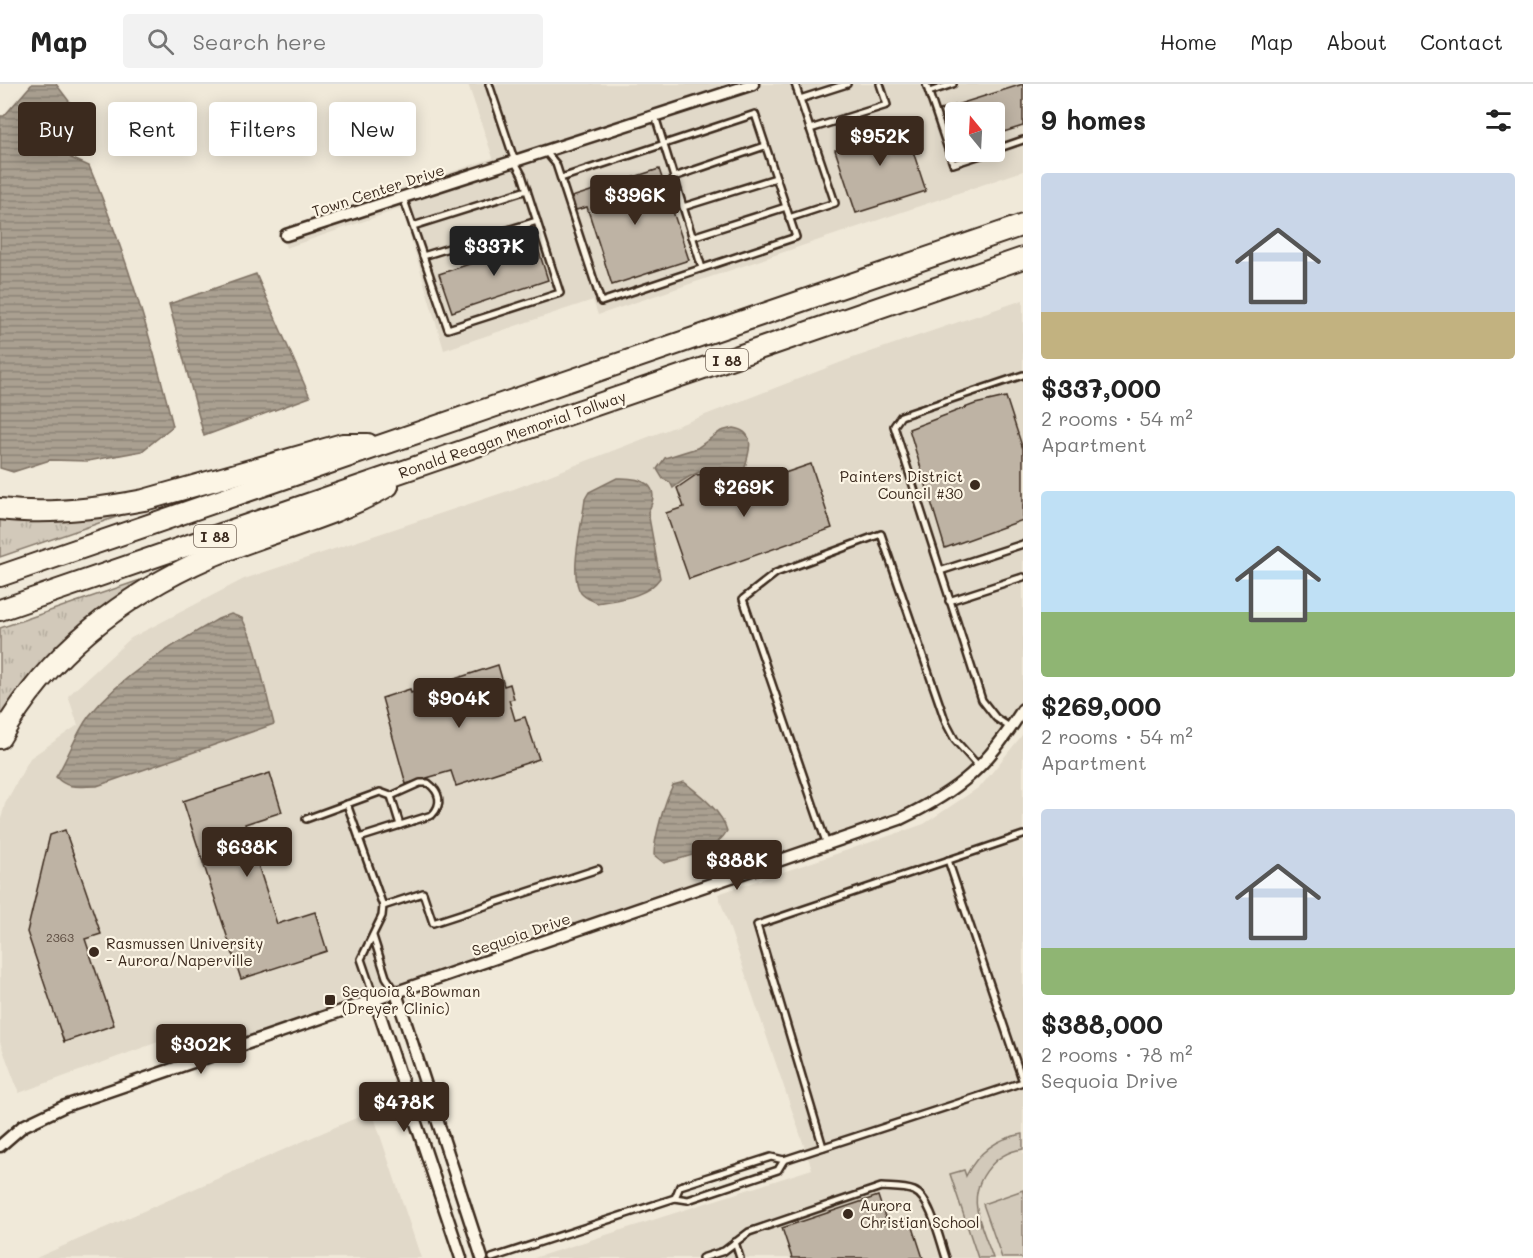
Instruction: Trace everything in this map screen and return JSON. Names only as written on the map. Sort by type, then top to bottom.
[{"type":"highway","name":"I 88","points":[[0,576],[1023,225]]},
{"type":"highway","name":"Ronald Reagan Memorial Tollway","points":[[0,610],[1023,258]]},
{"type":"highway","points":[[0,509],[40,511],[111,506],[144,500],[343,444],[383,445]]},
{"type":"highway","points":[[0,738],[33,690],[72,644],[133,597],[210,557],[363,500],[431,462]]},
{"type":"street","name":"Town Center Drive","points":[[286,235],[753,84]]},
{"type":"street","name":"Sequoia Drive","points":[[0,1146],[22,1126],[65,1106],[900,819],[931,804],[980,769],[1023,709]]},
{"type":"street","points":[[396,993],[482,1258]]},
{"type":"street","points":[[375,1000],[461,1258]]},
{"type":"lane","points":[[403,197],[448,329],[560,293],[527,190],[515,162],[489,84]]},
{"type":"lane","points":[[789,218],[835,203],[795,84]]},
{"type":"lane","points":[[800,99],[847,84]]},
{"type":"lane","points":[[810,129],[887,105],[880,84]]},
{"type":"lane","points":[[926,84],[945,140]]},
{"type":"lane","points":[[929,92],[953,84]]},
{"type":"lane","points":[[546,152],[556,164],[601,302],[796,237],[755,114],[561,178]]},
{"type":"lane","points":[[655,116],[702,268]]},
{"type":"lane","points":[[1005,146],[1023,140]]},
{"type":"lane","points":[[674,177],[765,146]]},
{"type":"lane","points":[[683,207],[776,178]]},
{"type":"lane","points":[[413,226],[527,190]]},
{"type":"lane","points":[[693,237],[786,207]]},
{"type":"lane","points":[[423,256],[537,221]]},
{"type":"lane","points":[[1011,728],[996,718],[982,700],[894,426],[901,416],[1022,375],[1023,383]]},
{"type":"lane","points":[[827,845],[743,598],[776,573],[881,534],[946,723],[955,740],[980,769]]},
{"type":"lane","points":[[940,571],[1023,544]]},
{"type":"lane","points":[[949,601],[1023,577]]},
{"type":"lane","points":[[306,819],[380,792],[391,796],[420,783],[428,783],[438,795],[438,809],[432,815],[359,838]]},
{"type":"lane","points":[[391,796],[400,825]]},
{"type":"lane","points":[[347,804],[383,906],[373,936],[361,959],[375,1000]]},
{"type":"lane","points":[[823,1147],[757,925],[1023,835]]},
{"type":"lane","points":[[675,1198],[680,1186],[771,1156],[784,1160],[1023,1082],[948,860]]},
{"type":"lane","points":[[383,906],[423,893],[433,922],[598,869]]},
{"type":"lane","points":[[373,936],[386,976],[396,993]]},
{"type":"lane","points":[[492,1258],[675,1198],[688,1200],[778,1170],[784,1160]]},
{"type":"lane","points":[[705,1258],[724,1251],[749,1232],[881,1187],[914,1191],[926,1201],[945,1258]]},
{"type":"lane","points":[[735,1242],[740,1258]]},
{"type":"shaded area","points":[[32,84],[56,84],[70,102],[18,102],[18,156],[76,156],[71,158],[89,166],[126,262],[156,360],[173,426],[142,451],[88,461],[50,460],[13,472],[0,468],[0,116],[4,116]]},
{"type":"shaded area","points":[[468,84],[1023,84],[1023,171],[598,315],[593,300],[444,350],[402,208],[286,248],[281,229],[493,158]]},
{"type":"shaded area","points":[[256,274],[310,397],[204,436],[169,304]]},
{"type":"shaded area","points":[[1023,300],[1023,698],[1001,731],[968,769],[928,798],[891,814],[219,1048],[210,1023],[19,1093],[0,1042],[0,823],[5,804],[30,758],[78,725],[68,696],[131,638],[244,579],[514,489],[847,360]]},
{"type":"shaded area","points":[[733,428],[741,430],[749,439],[750,445],[744,471],[724,468],[706,470],[689,477],[673,488],[670,482],[663,479],[657,469],[665,458],[697,448],[721,431]]},
{"type":"shaded area","points":[[617,478],[641,481],[651,489],[653,495],[648,512],[660,578],[640,594],[597,603],[583,595],[577,585],[576,561],[579,534],[585,499],[589,492]]},
{"type":"shaded area","points":[[231,614],[242,618],[254,644],[274,724],[97,786],[70,786],[56,777],[84,723],[117,687],[165,651],[218,619]]},
{"type":"shaded area","points":[[1023,734],[1023,1258],[534,1258],[812,1169],[718,894],[924,824],[981,786]]},
{"type":"shaded area","points":[[684,782],[715,810],[727,831],[722,838],[707,849],[664,863],[654,855],[658,829],[673,785]]},
{"type":"shaded area","points":[[372,1111],[421,1258],[36,1258]]},
{"type":"green space","points":[[131,512],[0,557],[0,517]]},
{"type":"green space","points":[[152,576],[73,630],[24,684],[0,721],[0,628]]},
{"type":"green space","points":[[1023,1134],[1023,1149],[1002,1156],[993,1163],[986,1171],[977,1191],[978,1214],[993,1258],[978,1258],[950,1174],[964,1170],[966,1176],[982,1153],[1005,1139]]},
{"type":"green space","points":[[1023,1190],[1023,1258],[1002,1258],[983,1204]]},
{"type":"building","points":[[1023,84],[1023,126],[1005,132],[1005,102],[966,102]]},
{"type":"building","points":[[903,121],[926,191],[856,213],[835,150],[842,148],[840,141],[860,135],[859,131],[882,123],[883,127]]},
{"type":"building","points":[[659,169],[689,260],[612,285],[587,207],[576,210],[572,197]]},
{"type":"building","points":[[536,242],[548,280],[452,312],[439,274]]},
{"type":"building","name":"Painters District Council #30","points":[[1006,397],[1023,449],[1023,520],[945,548],[909,429],[975,404]]},
{"type":"building","points":[[811,464],[832,528],[689,579],[666,513],[684,507],[677,488],[696,475],[725,472],[732,491]]},
{"type":"building","points":[[498,665],[504,686],[510,684],[514,699],[509,700],[515,720],[525,717],[539,759],[456,786],[451,771],[406,784],[382,698],[410,689],[411,693]]},
{"type":"building","points":[[270,773],[282,812],[245,824],[277,924],[315,912],[327,951],[241,979],[183,801]]},
{"type":"building","points":[[65,830],[101,934],[85,939],[114,1025],[64,1042],[27,932],[50,835]]},
{"type":"building","points":[[878,1196],[888,1226],[910,1218],[923,1258],[792,1258],[782,1228]]},
{"type":"place","name":"Painters District Council #30","points":[[975,485]]},
{"type":"place","name":"Rasmussen University - Aurora/Naperville","points":[[94,952]]},
{"type":"place","name":"Sequoia & Bowman (Dreyer Clinic)","points":[[330,1000]]},
{"type":"place","name":"Aurora Christian School","points":[[848,1214]]}]
